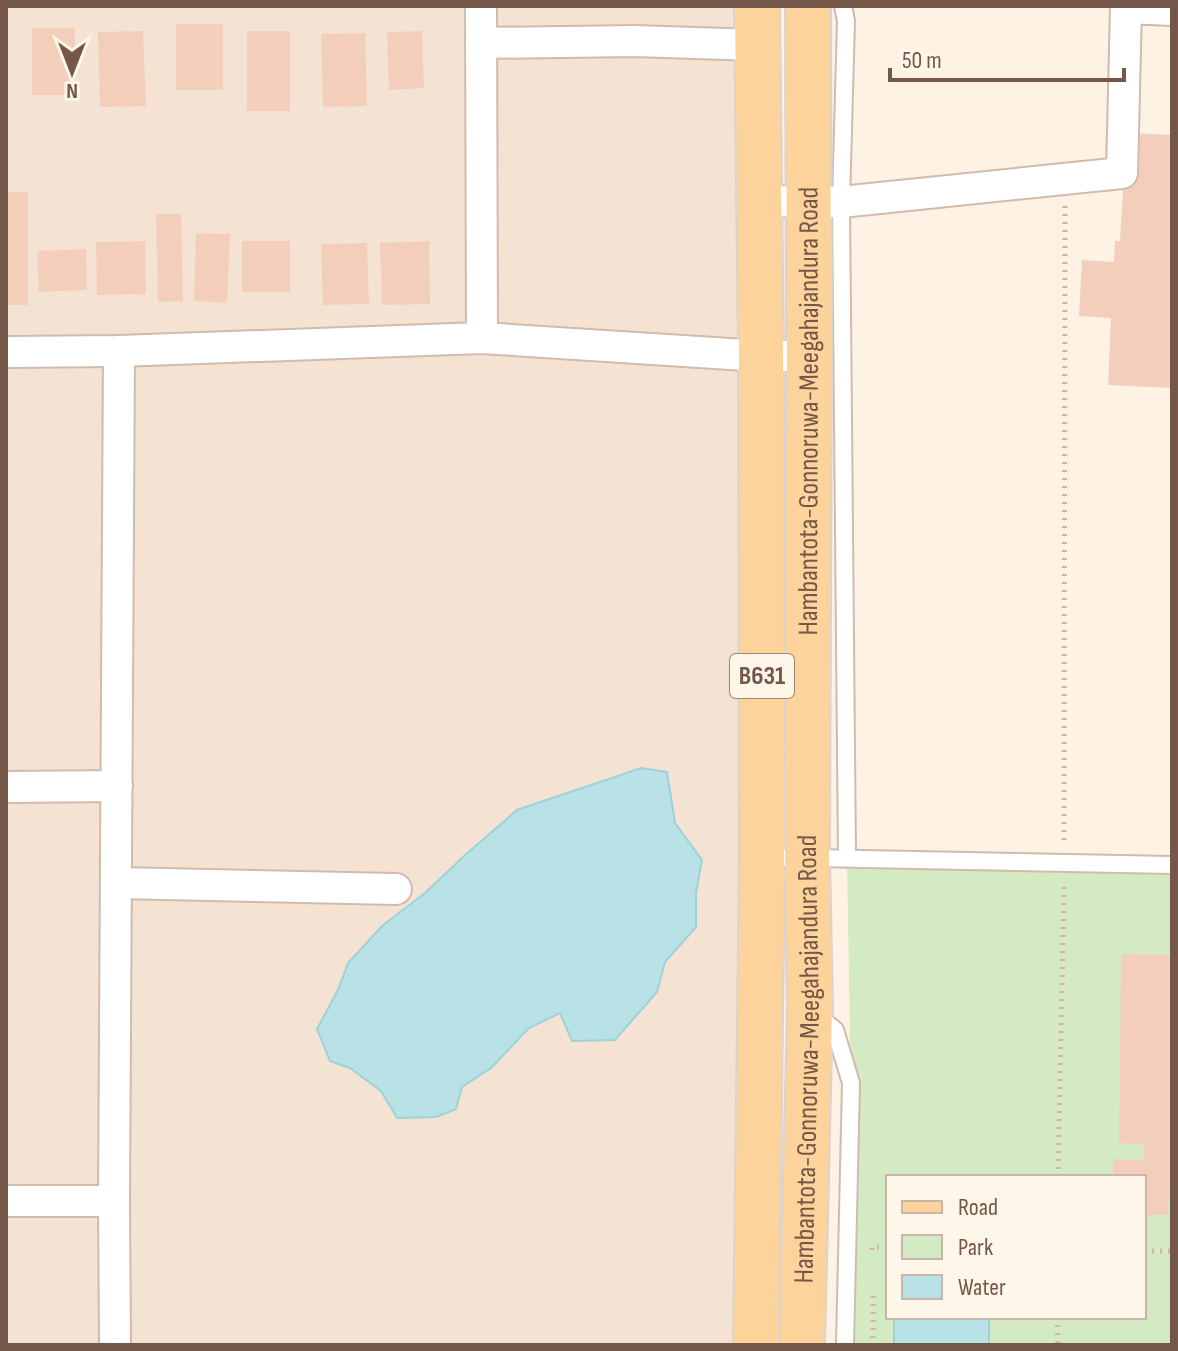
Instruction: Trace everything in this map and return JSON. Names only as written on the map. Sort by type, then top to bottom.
[{"type":"main road","name":"Hambantota-Gonnoruwa-Meegahajandura Road","points":[[802,1345],[810,1008],[827,858],[809,356],[825,202],[808,6]]},
{"type":"main road","name":"Hambantota-Gonnoruwa-Meegahajandura Road","points":[[756,26],[761,356],[762,857],[756,1345]]},
{"type":"street","points":[[481,6],[482,338]]},
{"type":"street","points":[[758,201],[825,202],[1122,173],[1126,8],[1172,10]]},
{"type":"street","points":[[481,43],[635,41],[756,26]]},
{"type":"street","points":[[6,352],[482,338],[761,356],[809,356]]},
{"type":"street","points":[[115,1345],[119,351]]},
{"type":"street","points":[[6,787],[117,786]]},
{"type":"street","points":[[117,883],[396,889]]},
{"type":"street","points":[[6,1201],[114,1201]]},
{"type":"lane","points":[[827,858],[825,202],[846,21],[843,6]]},
{"type":"lane","points":[[762,857],[1172,865]]},
{"type":"lane","points":[[810,1008],[835,1030],[851,1083],[845,1345]]},
{"type":"path","points":[[1058,1175],[1064,863],[1065,179]]},
{"type":"path","points":[[872,1261],[872,1247],[886,1247]]},
{"type":"path","points":[[1146,1251],[1172,1251]]},
{"type":"path","points":[[873,1289],[873,1345]]},
{"type":"path","points":[[1057,1319],[1058,1345]]},
{"type":"shaded area","points":[[6,6],[757,6],[756,1345],[6,1345]]},
{"type":"green space","points":[[847,858],[1172,865],[1172,1345],[989,1345],[989,1319],[1146,1319],[1146,1175],[886,1175],[886,1319],[894,1319],[894,1345],[855,1345]]},
{"type":"water","points":[[641,768],[667,772],[675,823],[702,860],[696,893],[696,927],[665,962],[657,992],[615,1040],[572,1041],[560,1013],[529,1028],[491,1068],[462,1087],[456,1109],[436,1117],[397,1118],[381,1091],[350,1068],[330,1061],[317,1029],[338,990],[348,963],[382,926],[425,893],[517,810]]},
{"type":"water","points":[[894,1319],[989,1319],[989,1345],[894,1345]]},
{"type":"building","points":[[176,24],[223,24],[223,90],[176,90]]},
{"type":"building","points":[[32,28],[75,28],[75,95],[32,95]]},
{"type":"building","points":[[143,31],[146,106],[100,107],[98,32]]},
{"type":"building","points":[[247,31],[290,31],[290,111],[247,111]]},
{"type":"building","points":[[422,31],[424,88],[389,90],[387,32]]},
{"type":"building","points":[[365,33],[367,106],[323,107],[321,34]]},
{"type":"building","points":[[1131,133],[1172,135],[1172,388],[1108,385],[1111,318],[1079,316],[1082,260],[1114,262],[1115,241],[1120,241],[1123,189],[1128,189]]},
{"type":"building","points":[[6,192],[28,192],[28,305],[6,305]]},
{"type":"building","points":[[156,214],[181,214],[183,301],[158,302]]},
{"type":"building","points":[[196,233],[230,234],[227,303],[194,301]]},
{"type":"building","points":[[145,241],[146,294],[97,295],[96,242]]},
{"type":"building","points":[[242,241],[290,241],[290,292],[242,292]]},
{"type":"building","points":[[429,241],[430,304],[382,305],[380,243]]},
{"type":"building","points":[[367,243],[369,304],[323,305],[321,244]]},
{"type":"building","points":[[86,249],[87,290],[39,292],[37,251]]},
{"type":"building","points":[[1121,954],[1172,955],[1172,1198],[1168,1198],[1168,1215],[1146,1215],[1146,1175],[1113,1175],[1113,1159],[1144,1160],[1144,1144],[1119,1143]]}]
